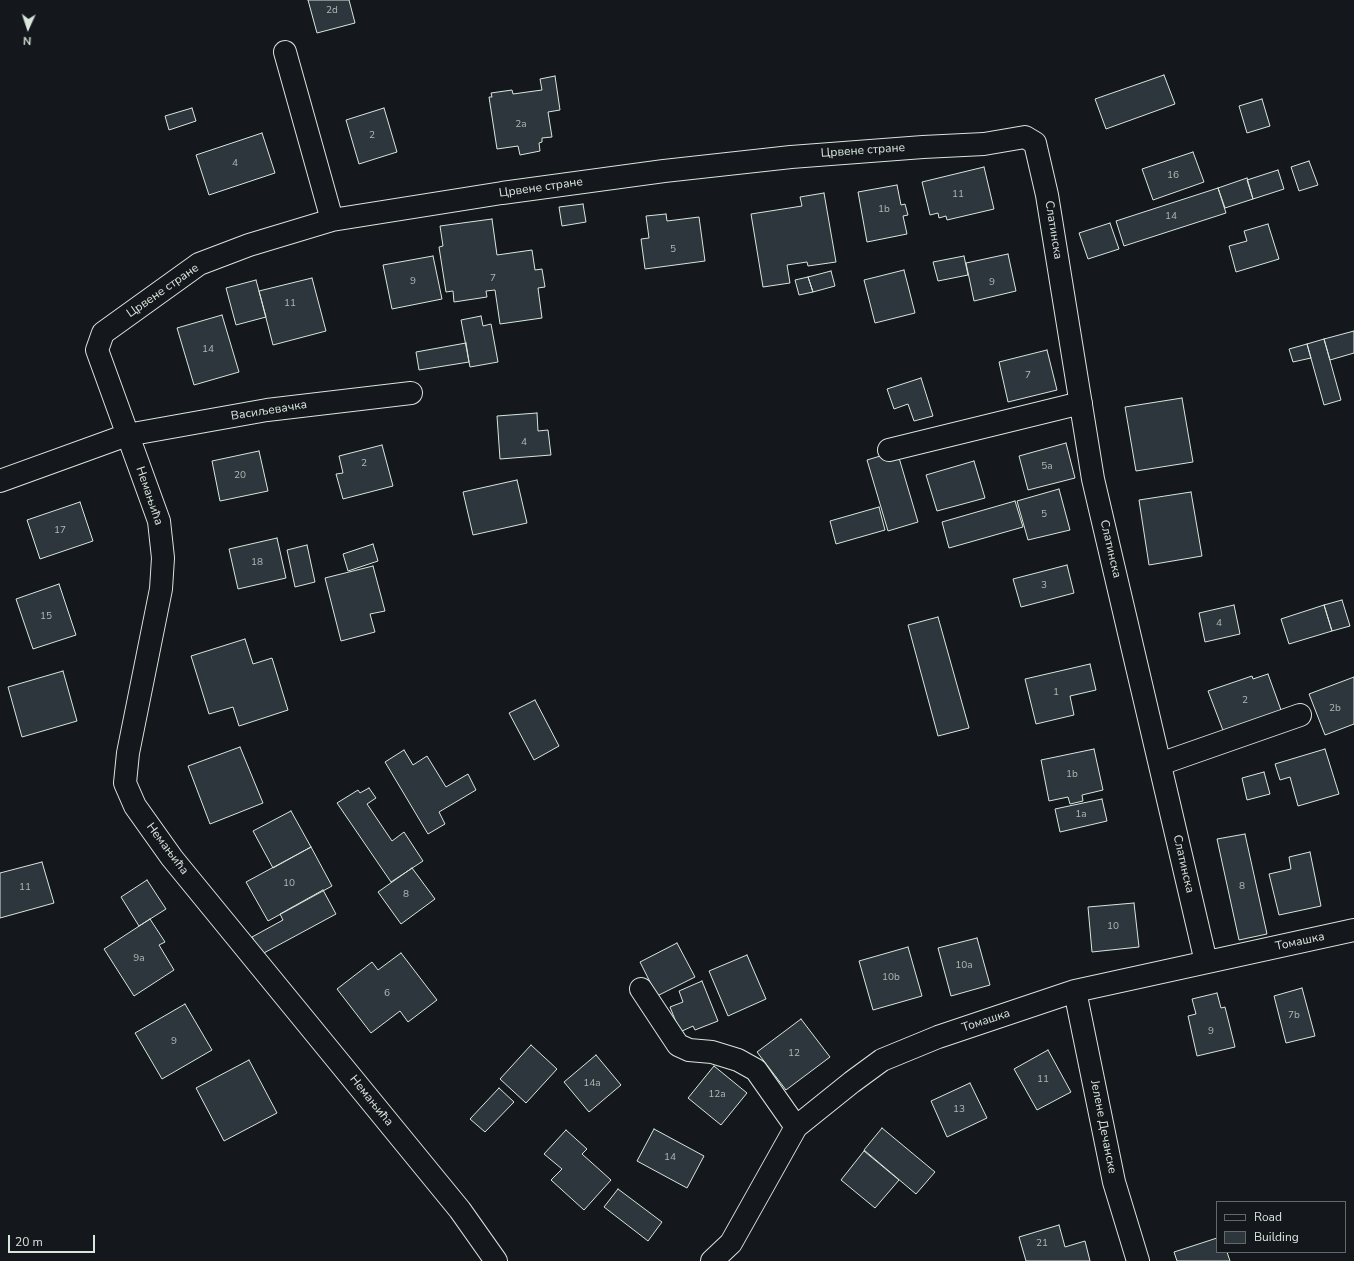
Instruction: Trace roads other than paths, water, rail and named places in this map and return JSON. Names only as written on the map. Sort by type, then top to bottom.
[{"type":"street","points":[[285,52],[332,220]]},
{"type":"street","name":"Црвене стране","points":[[97,350],[103,333],[199,264],[249,245],[332,220],[502,193],[664,171],[791,157],[916,147],[984,144],[1024,137]]},
{"type":"street","name":"Слатинска","points":[[1024,137],[1035,143],[1047,195],[1094,479],[1206,962]]},
{"type":"street","name":"Немањића","points":[[97,350],[127,435],[160,520],[163,558],[161,589],[128,753],[125,783],[135,806],[172,858],[460,1210],[496,1261]]},
{"type":"street","name":"Васиљевачка","points":[[0,481],[127,435],[267,410],[411,393]]},
{"type":"street","points":[[889,450],[1081,403]]},
{"type":"street","points":[[1160,764],[1300,715]]},
{"type":"street","name":"Томашка","points":[[712,1261],[731,1242],[796,1127],[882,1060],[938,1037],[1075,991],[1354,930]]},
{"type":"street","points":[[641,989],[678,1046],[689,1050],[712,1052],[738,1060],[756,1070],[796,1127]]},
{"type":"street","name":"Јелене Дечанске","points":[[1075,991],[1114,1182],[1138,1261]]}]
